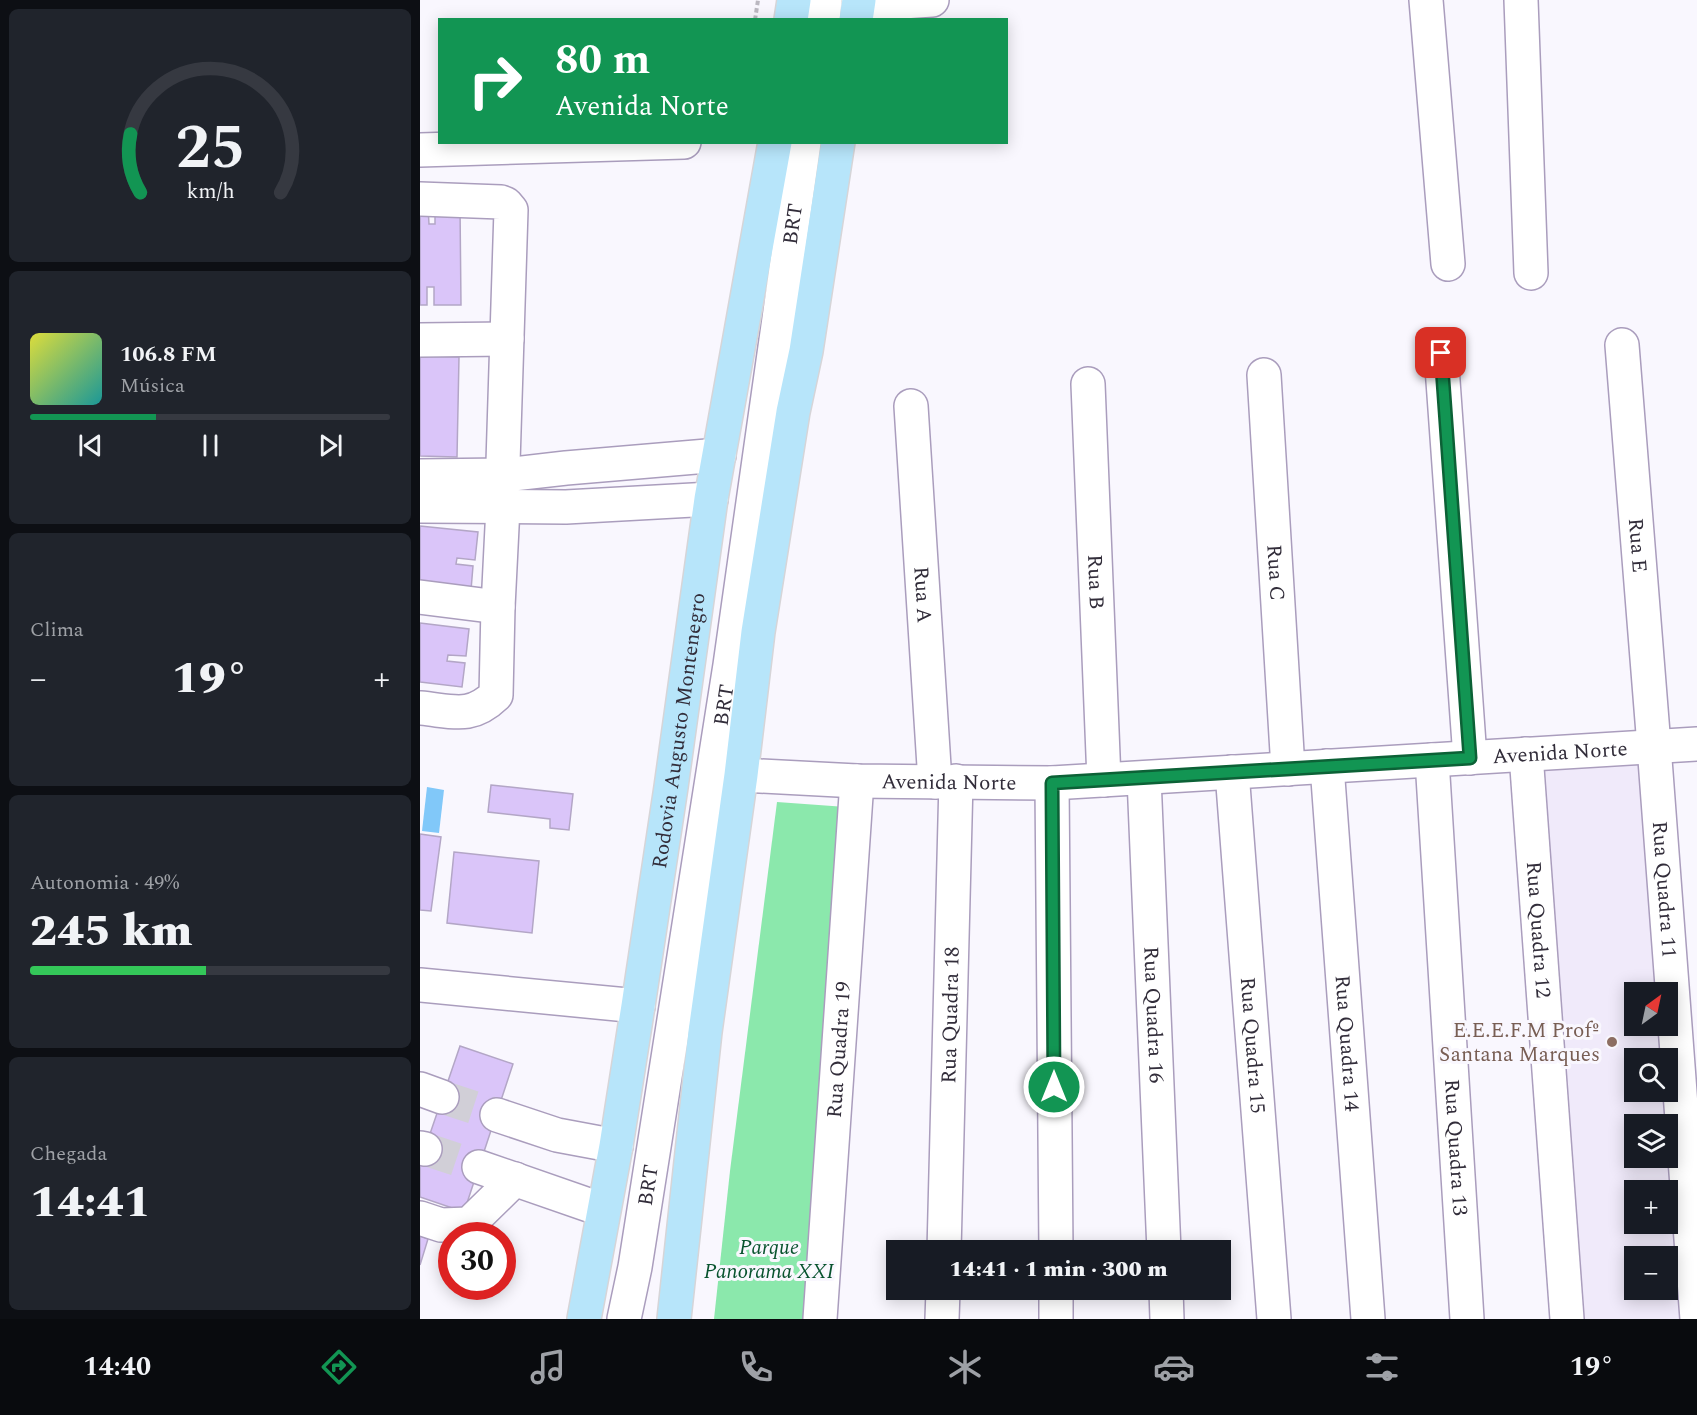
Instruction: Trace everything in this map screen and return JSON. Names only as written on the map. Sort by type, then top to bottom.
[{"type":"main road","points":[[791,18],[794,0]]},
{"type":"main road","name":"Rodovia Augusto Montenegro","points":[[584,1319],[616,1146],[638,1006],[711,499],[775,144]]},
{"type":"main road","points":[[674,1319],[705,1032],[741,775],[758,632],[793,412],[806,351],[838,144]]},
{"type":"street","points":[[823,18],[825,0]]},
{"type":"street","points":[[858,8],[932,0]]},
{"type":"street","points":[[1426,0],[1448,264]]},
{"type":"street","points":[[1521,0],[1532,273]]},
{"type":"street","points":[[420,150],[618,144]]},
{"type":"street","name":"BRT","points":[[635,1267],[730,665],[804,144]]},
{"type":"street","points":[[420,199],[501,202],[511,210],[496,695],[478,709],[466,712],[420,708]]},
{"type":"street","points":[[420,339],[507,339]]},
{"type":"street","name":"Rua E","points":[[1622,345],[1654,746]]},
{"type":"street","points":[[1441,353],[1470,758]]},
{"type":"street","name":"Rua C","points":[[1264,375],[1288,769]]},
{"type":"street","name":"Rua B","points":[[1088,384],[1104,780]]},
{"type":"street","name":"Rua A","points":[[911,406],[945,782]]},
{"type":"street","points":[[420,506],[504,491],[566,468],[719,455]]},
{"type":"street","points":[[420,476],[504,491],[566,507],[711,499]]},
{"type":"street","points":[[420,597],[498,607]]},
{"type":"street","name":"Avenida Norte","points":[[741,775],[856,781],[1052,783],[1697,744]]},
{"type":"street","name":"Rua Quadra 11","points":[[1654,746],[1697,1319]]},
{"type":"street","name":"Rua Quadra 12","points":[[1526,754],[1567,1319]]},
{"type":"street","name":"Rua Quadra 13","points":[[1432,760],[1467,1319]]},
{"type":"street","name":"Rua Quadra 14","points":[[1327,766],[1368,1319]]},
{"type":"street","name":"Rua Quadra 15","points":[[1232,772],[1274,1319]]},
{"type":"street","name":"Rua Quadra 16","points":[[1144,778],[1164,1240]]},
{"type":"street","name":"Rua Quadra 19","points":[[820,1319],[856,781]]},
{"type":"street","name":"Rua Quadra 18","points":[[944,1240],[945,782]]},
{"type":"street","points":[[1052,783],[1056,1240]]},
{"type":"street","points":[[420,984],[638,1006]]},
{"type":"street","points":[[496,1115],[557,1135],[616,1146]]},
{"type":"street","points":[[479,1167],[603,1210]]},
{"type":"street","points":[[420,1218],[441,1225],[469,1224],[515,1179]]},
{"type":"street","points":[[624,1319],[635,1267]]},
{"type":"street","points":[[632,1319],[635,1267]]},
{"type":"street","points":[[942,1319],[943,1300]]},
{"type":"street","points":[[1056,1300],[1056,1319]]},
{"type":"street","points":[[1166,1300],[1167,1319]]},
{"type":"path","points":[[755,18],[758,0]]},
{"type":"shaded area","name":"E.E.E.F.M Profº Santana Marques","points":[[1647,747],[1665,982],[1624,982],[1624,1036],[1669,1036],[1670,1048],[1624,1048],[1624,1102],[1674,1102],[1675,1114],[1624,1114],[1624,1168],[1678,1168],[1678,1159],[1690,1319],[1574,1319],[1533,760]]},
{"type":"green space","name":"Parque Panorama XXI","points":[[777,802],[846,807],[813,1319],[714,1319],[730,1171]]},
{"type":"water","points":[[427,787],[444,790],[439,833],[422,831]]},
{"type":"building","points":[[420,206],[428,206],[429,224],[435,224],[435,207],[460,207],[461,305],[434,305],[434,287],[427,287],[427,305],[420,305]]},
{"type":"building","points":[[420,356],[459,357],[457,457],[420,456]]},
{"type":"building","points":[[420,526],[478,532],[475,560],[457,558],[456,564],[473,566],[471,590],[420,585]]},
{"type":"building","points":[[420,623],[469,629],[466,656],[448,655],[447,661],[465,663],[462,687],[420,682]]},
{"type":"building","points":[[491,785],[573,794],[569,830],[550,828],[550,819],[488,812]]},
{"type":"building","points":[[420,834],[441,837],[431,911],[420,910]]},
{"type":"building","points":[[454,852],[539,861],[532,933],[447,923]]},
{"type":"building","points":[[460,1046],[513,1064],[464,1212],[420,1197],[420,1163]]},
{"type":"building","points":[[420,1236],[428,1239],[420,1265]]},
{"type":"tunnel","points":[[442,1097],[497,1115]]},
{"type":"tunnel","points":[[425,1149],[479,1167]]},
{"type":"place","name":"E.E.E.F.M Profº Santana Marques","points":[[1612,1042]]},
{"type":"route","points":[[1054,1087],[1052,783],[1470,758],[1441,353]]}]
